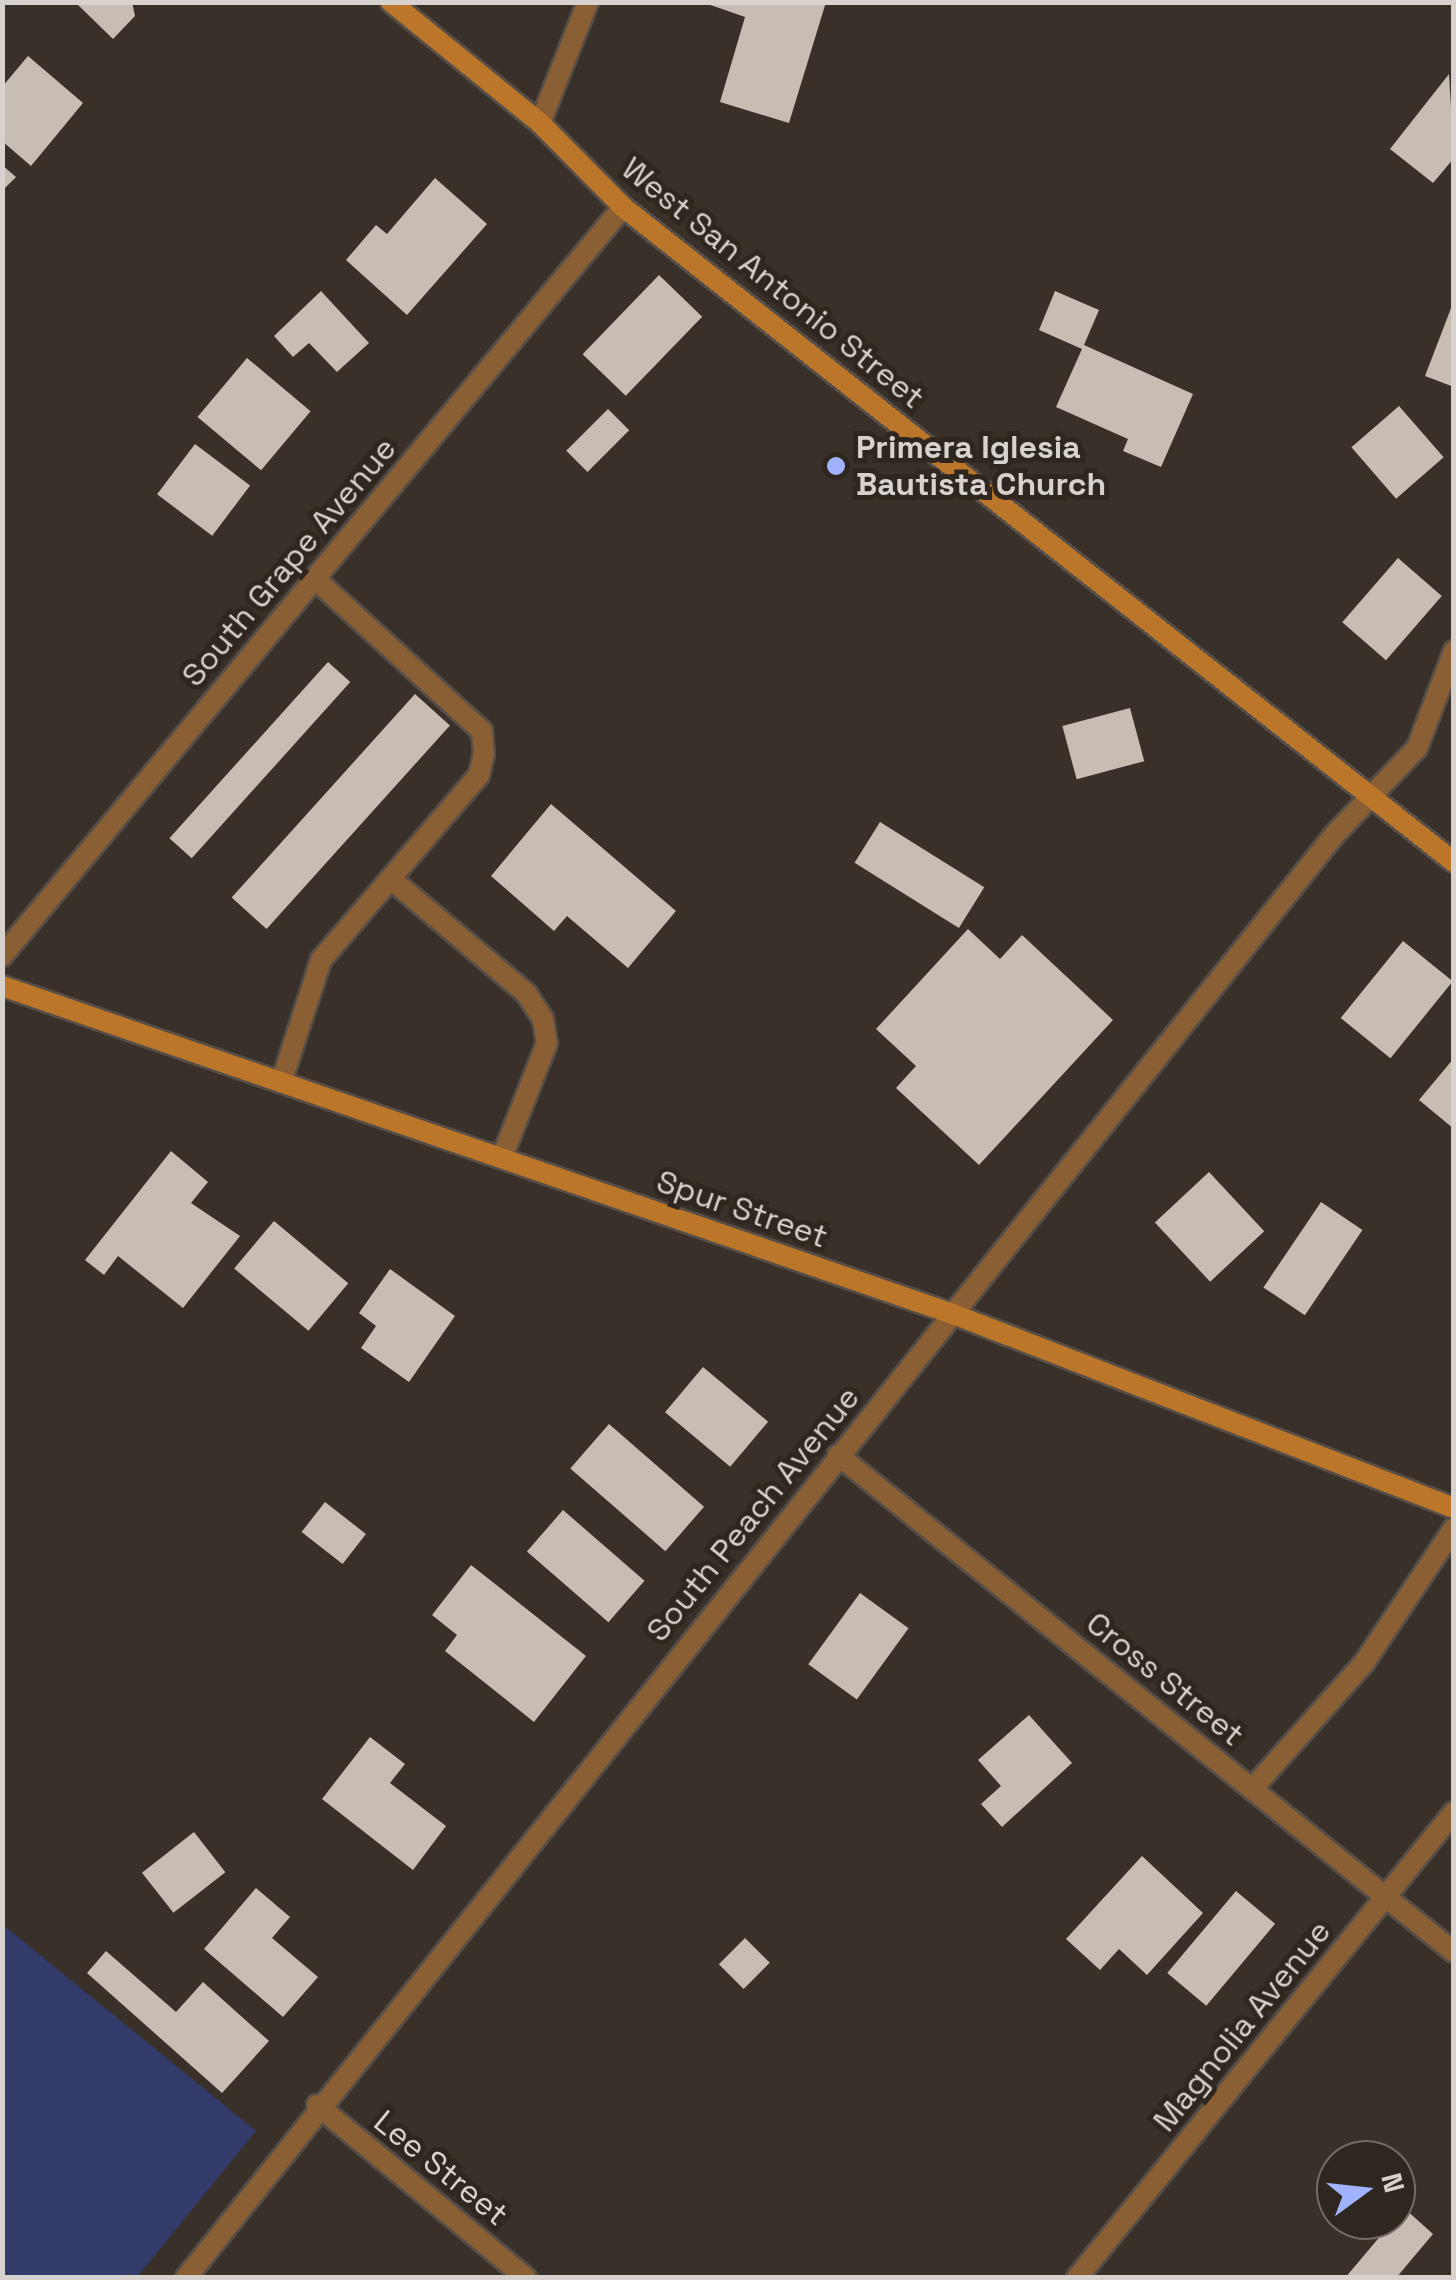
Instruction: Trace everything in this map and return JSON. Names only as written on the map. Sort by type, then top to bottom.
[{"type":"main road","name":"West San Antonio Street","points":[[391,2],[540,123],[622,206],[1454,862]]},
{"type":"main road","name":"Spur Street","points":[[2,986],[953,1314],[1454,1508]]},
{"type":"street","points":[[540,123],[588,2]]},
{"type":"street","name":"South Grape Avenue","points":[[2,956],[622,206]]},
{"type":"street","points":[[282,1080],[321,960],[479,774],[482,731],[314,578]]},
{"type":"street","name":"South Peach Avenue","points":[[186,2278],[317,2106],[1336,832],[1376,798],[1416,748],[1454,651]]},
{"type":"street","points":[[390,879],[526,993],[543,1019],[547,1044],[502,1157]]},
{"type":"street","name":"Cross Street","points":[[838,1455],[1454,1952]]},
{"type":"street","points":[[1252,1788],[1364,1664],[1454,1528]]},
{"type":"street","name":"Magnolia Avenue","points":[[1077,2278],[1454,1812]]},
{"type":"street","name":"Lee Street","points":[[317,2106],[526,2278]]},
{"type":"shaded area","points":[[2,1924],[256,2131],[137,2277],[3,2277]]},
{"type":"building","points":[[75,2],[132,2],[135,16],[113,39]]},
{"type":"building","points":[[702,2],[826,2],[789,123],[720,102],[745,17]]},
{"type":"building","points":[[28,56],[83,103],[31,166],[2,141],[2,87]]},
{"type":"building","points":[[1449,74],[1454,158],[1433,183],[1390,149]]},
{"type":"building","points":[[2,165],[16,177],[2,191]]},
{"type":"building","points":[[435,178],[487,224],[407,315],[346,260],[376,225],[387,234]]},
{"type":"building","points":[[659,275],[702,317],[626,396],[583,354]]},
{"type":"building","points":[[321,291],[369,343],[337,372],[309,343],[293,357],[274,336]]},
{"type":"building","points":[[1055,291],[1099,310],[1084,345],[1193,394],[1161,467],[1123,451],[1128,439],[1056,407],[1082,349],[1039,330]]},
{"type":"building","points":[[1454,303],[1454,387],[1425,376]]},
{"type":"building","points":[[247,358],[311,411],[261,470],[198,417]]},
{"type":"building","points":[[1399,406],[1444,457],[1396,499],[1351,447]]},
{"type":"building","points":[[608,409],[629,430],[587,472],[566,451]]},
{"type":"building","points":[[195,444],[250,486],[212,536],[157,494]]},
{"type":"building","points":[[1398,558],[1442,596],[1386,660],[1342,622]]},
{"type":"building","points":[[328,662],[350,682],[192,858],[169,838]]},
{"type":"building","points":[[415,694],[450,725],[267,929],[232,898]]},
{"type":"building","points":[[1130,708],[1144,761],[1077,779],[1062,726]]},
{"type":"building","points":[[551,804],[676,911],[628,968],[567,916],[554,931],[491,876]]},
{"type":"building","points":[[880,822],[984,887],[959,928],[855,863]]},
{"type":"building","points":[[968,929],[1000,959],[1022,935],[1113,1020],[979,1165],[896,1088],[916,1066],[876,1029]]},
{"type":"building","points":[[1403,941],[1453,981],[1390,1058],[1341,1018]]},
{"type":"building","points":[[1454,1058],[1454,1129],[1419,1100]]},
{"type":"building","points":[[171,1151],[208,1182],[191,1203],[240,1236],[183,1308],[118,1256],[104,1275],[85,1260]]},
{"type":"building","points":[[1209,1172],[1264,1231],[1210,1282],[1155,1222]]},
{"type":"building","points":[[1321,1202],[1362,1230],[1305,1315],[1263,1287]]},
{"type":"building","points":[[274,1221],[348,1283],[308,1331],[234,1268]]},
{"type":"building","points":[[390,1269],[455,1316],[409,1382],[361,1348],[376,1326],[359,1313]]},
{"type":"building","points":[[703,1367],[768,1422],[730,1467],[665,1412]]},
{"type":"building","points":[[609,1424],[704,1507],[665,1551],[570,1469]]},
{"type":"building","points":[[325,1502],[366,1534],[343,1564],[302,1532]]},
{"type":"building","points":[[563,1510],[645,1581],[608,1622],[527,1552]]},
{"type":"building","points":[[471,1565],[586,1656],[534,1722],[445,1651],[457,1635],[432,1615]]},
{"type":"building","points":[[860,1593],[909,1628],[857,1699],[808,1664]]},
{"type":"building","points":[[1029,1715],[1072,1763],[1002,1827],[981,1804],[1001,1786],[978,1760]]},
{"type":"building","points":[[370,1737],[405,1764],[390,1783],[446,1826],[413,1870],[322,1799]]},
{"type":"building","points":[[194,1832],[225,1872],[173,1913],[142,1873]]},
{"type":"building","points":[[1142,1856],[1203,1913],[1147,1975],[1119,1949],[1100,1970],[1066,1939]]},
{"type":"building","points":[[256,1888],[290,1917],[272,1938],[318,1977],[283,2017],[204,1949]]},
{"type":"building","points":[[1236,1891],[1275,1924],[1206,2006],[1167,1973]]},
{"type":"building","points":[[745,1938],[770,1963],[744,1989],[719,1964]]},
{"type":"building","points":[[106,1951],[176,2012],[203,1982],[269,2041],[222,2093],[87,1973]]},
{"type":"building","points":[[1416,2219],[1433,2234],[1396,2278],[1345,2278],[1377,2240],[1416,2240]]},
{"type":"place","name":"Primera Iglesia Bautista Church","points":[[836,466]]}]
